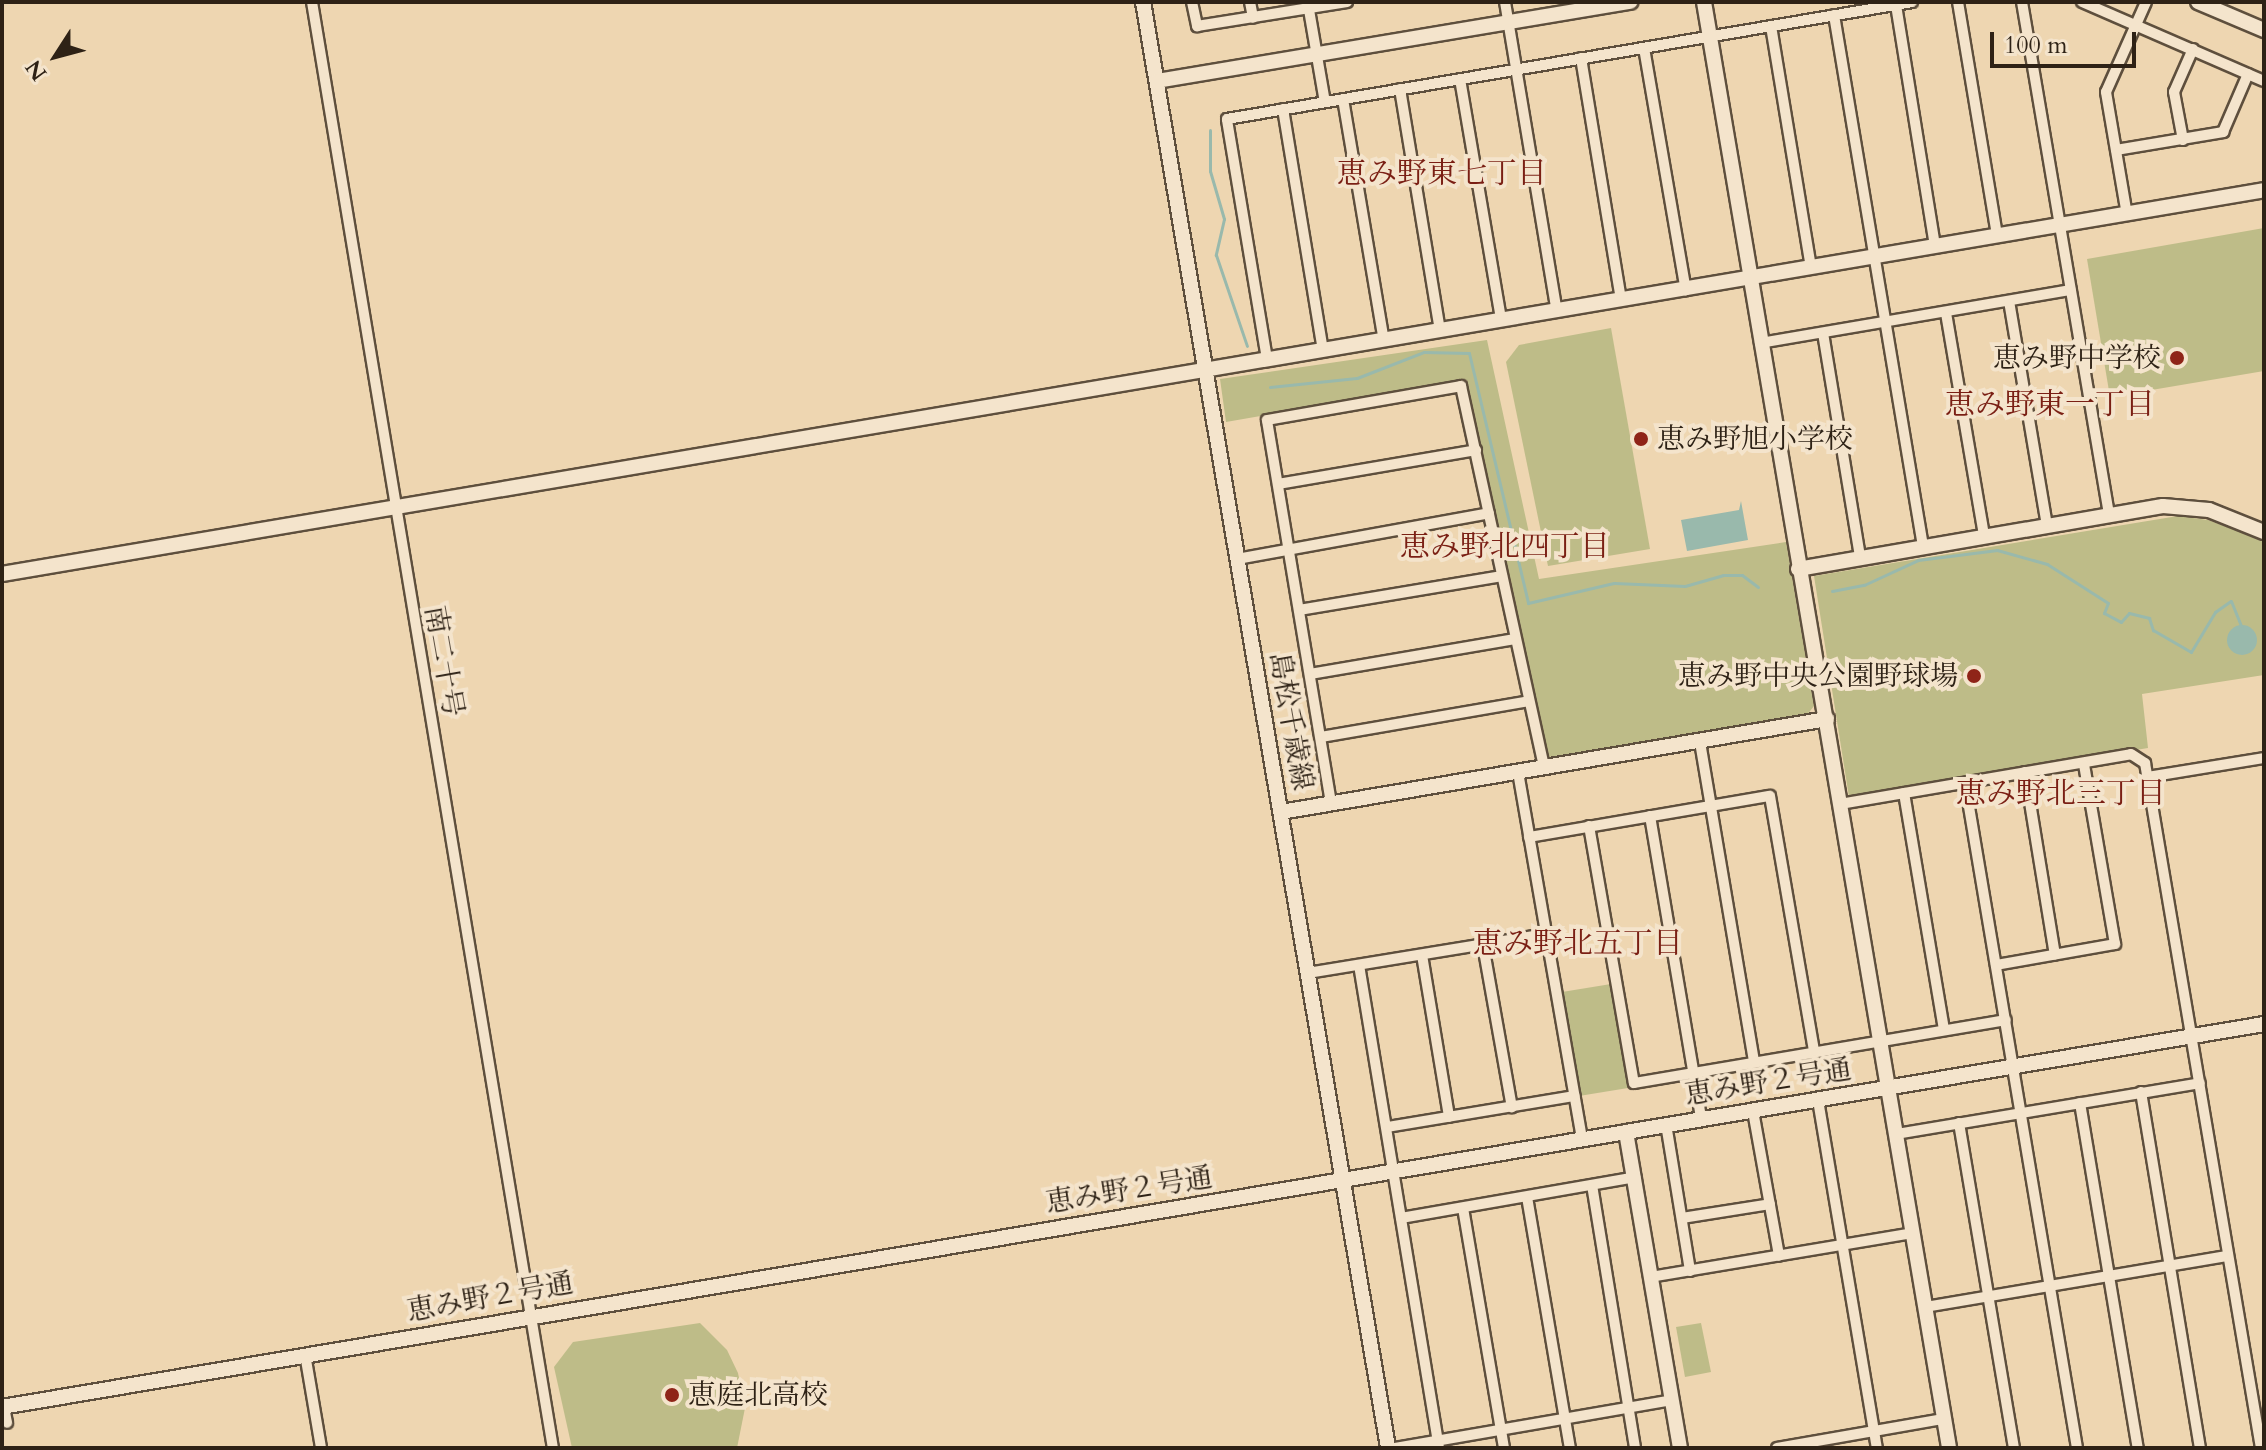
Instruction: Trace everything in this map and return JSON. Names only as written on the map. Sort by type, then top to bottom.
[{"type":"street","name":"南二十号","points":[[312,2],[394,509],[553,1448]]},
{"type":"street","name":"島松千歳線","points":[[1143,2],[1388,1448]]},
{"type":"street","points":[[1192,2],[1197,26],[1253,18],[1309,5],[1347,2]]},
{"type":"street","points":[[1250,2],[1253,18]]},
{"type":"street","points":[[1505,2],[1557,312]]},
{"type":"street","points":[[1157,81],[1630,2]]},
{"type":"street","points":[[1704,2],[1949,1448]]},
{"type":"street","points":[[1267,359],[1227,119],[1912,2]]},
{"type":"street","points":[[1958,2],[1997,236]]},
{"type":"street","points":[[2022,2],[2109,514]]},
{"type":"street","points":[[2082,2],[2264,81]]},
{"type":"street","points":[[2127,215],[2106,92],[2146,2]]},
{"type":"street","points":[[2198,2],[2264,30]]},
{"type":"street","points":[[1309,5],[1325,102]]},
{"type":"street","points":[[1896,5],[1935,246]]},
{"type":"street","points":[[1834,15],[1923,546]]},
{"type":"street","points":[[1771,26],[1811,268]]},
{"type":"street","points":[[1644,48],[1686,290]]},
{"type":"street","points":[[2183,140],[2174,92],[2193,49]]},
{"type":"street","points":[[1581,58],[1621,300]]},
{"type":"street","points":[[2116,150],[2223,132],[2248,74]]},
{"type":"street","points":[[1460,79],[1501,320]]},
{"type":"street","points":[[1400,89],[1440,331]]},
{"type":"street","points":[[1343,99],[1384,341]]},
{"type":"street","points":[[1283,109],[1323,350]]},
{"type":"street","points":[[2,574],[1873,259],[2264,190]]},
{"type":"street","points":[[1760,343],[2071,290]]},
{"type":"street","points":[[2009,301],[2047,526]]},
{"type":"street","points":[[1946,313],[1984,536]]},
{"type":"street","points":[[1823,333],[1860,557]]},
{"type":"street","points":[[1331,803],[1267,420],[1461,386],[1544,767]]},
{"type":"street","points":[[1278,484],[1476,450]]},
{"type":"street","points":[[1798,569],[2109,514],[2179,505],[2209,510],[2264,532]]},
{"type":"street","points":[[1237,559],[1489,513]]},
{"type":"street","points":[[1299,610],[1502,576]]},
{"type":"street","points":[[1310,674],[1515,639]]},
{"type":"street","points":[[1321,737],[1529,701]]},
{"type":"street","points":[[1281,812],[1827,719]]},
{"type":"street","points":[[1700,742],[1754,1062]]},
{"type":"street","points":[[1840,804],[2084,765],[2131,754],[2145,763],[2261,1448]]},
{"type":"street","points":[[2148,777],[2264,758]]},
{"type":"street","points":[[1996,965],[2115,944],[2084,765]]},
{"type":"street","points":[[1518,772],[1582,1139]]},
{"type":"street","points":[[2025,772],[2055,955]]},
{"type":"street","points":[[1965,783],[2077,1448]]},
{"type":"street","points":[[1904,793],[1944,1030]]},
{"type":"street","points":[[1529,837],[1770,796],[1814,1052]]},
{"type":"street","points":[[1650,816],[1701,1119]]},
{"type":"street","points":[[1589,826],[1634,1083],[2006,1020]]},
{"type":"street","points":[[1308,973],[1546,934]]},
{"type":"street","points":[[1483,945],[1512,1107]]},
{"type":"street","points":[[1422,955],[1449,1117]]},
{"type":"street","points":[[1359,965],[1438,1444]]},
{"type":"street","name":"恵み野２号通","points":[[5,1413],[1666,1124],[2264,1024]]},
{"type":"street","points":[[1896,1134],[2200,1083]]},
{"type":"street","points":[[2141,1092],[2200,1448]]},
{"type":"street","points":[[1387,1127],[1574,1096]]},
{"type":"street","points":[[1818,1100],[1877,1448]]},
{"type":"street","points":[[2080,1103],[2138,1448]]},
{"type":"street","points":[[1753,1111],[1779,1256]]},
{"type":"street","points":[[1959,1123],[2014,1448]]},
{"type":"street","points":[[1666,1124],[1690,1271]]},
{"type":"street","points":[[1626,1132],[1680,1448]]},
{"type":"street","points":[[1401,1218],[1635,1177]]},
{"type":"street","points":[[1592,1185],[1635,1448]]},
{"type":"street","points":[[1527,1197],[1570,1448]]},
{"type":"street","points":[[1682,1218],[1770,1204]]},
{"type":"street","points":[[1463,1208],[1504,1448]]},
{"type":"street","points":[[1650,1277],[1913,1233]]},
{"type":"street","points":[[1925,1307],[2228,1256]]},
{"type":"street","points":[[307,1362],[321,1448]]},
{"type":"street","points":[[1395,1448],[1438,1444],[1501,1429],[1672,1400]]},
{"type":"street","points":[[1777,1448],[1944,1419]]},
{"type":"shaded area","points":[[2264,228],[2264,371],[2110,397],[2087,259]]},
{"type":"shaded area","points":[[1611,328],[1650,549],[1548,566],[1506,362],[1519,345]]},
{"type":"shaded area","points":[[1487,340],[1539,579],[1786,542],[1814,706],[1803,720],[1549,757],[1467,380],[1226,422],[1220,379]]},
{"type":"shaded area","points":[[1741,501],[1748,540],[1687,551],[1681,520],[1739,510]]},
{"type":"shaded area","points":[[2178,516],[2208,520],[2264,541],[2264,675],[2142,694],[2148,748],[1849,797],[1814,576]]},
{"type":"shaded area","points":[[2242,625],[2253,629],[2257,640],[2253,651],[2242,655],[2231,651],[2227,640],[2231,629]]},
{"type":"shaded area","points":[[1611,984],[1628,1088],[1579,1096],[1562,992]]},
{"type":"shaded area","name":"恵庭北高校","points":[[700,1323],[727,1350],[738,1373],[745,1408],[737,1448],[572,1448],[554,1367],[573,1342]]},
{"type":"shaded area","points":[[1701,1323],[1711,1372],[1685,1377],[1676,1327]]},
{"type":"waterway","points":[[1210,130],[1210,171],[1224,219],[1216,255],[1247,346]]},
{"type":"waterway","points":[[1270,387],[1357,378],[1424,352],[1469,353],[1528,603],[1614,583],[1685,586],[1723,575],[1742,575],[1758,587]]},
{"type":"waterway","points":[[1832,591],[1864,585],[1918,560],[1997,550],[2047,564],[2108,603],[2104,613],[2121,622],[2129,613],[2149,618],[2153,630],[2191,652],[2215,612],[2231,601],[2241,626]]},
{"type":"place","name":"恵み野中学校","points":[[2177,358]]},
{"type":"place","name":"恵み野旭小学校","points":[[1641,439]]},
{"type":"place","name":"恵み野中央公園野球場","points":[[1974,676]]},
{"type":"place","name":"恵庭北高校","points":[[672,1395]]},
{"type":"district","name":"恵み野東七丁目","points":[[1442,174]]},
{"type":"district","name":"恵み野東一丁目","points":[[2050,405]]},
{"type":"district","name":"恵み野北四丁目","points":[[1505,547]]},
{"type":"district","name":"恵み野北三丁目","points":[[2061,794]]},
{"type":"district","name":"恵み野北五丁目","points":[[1578,944]]}]
